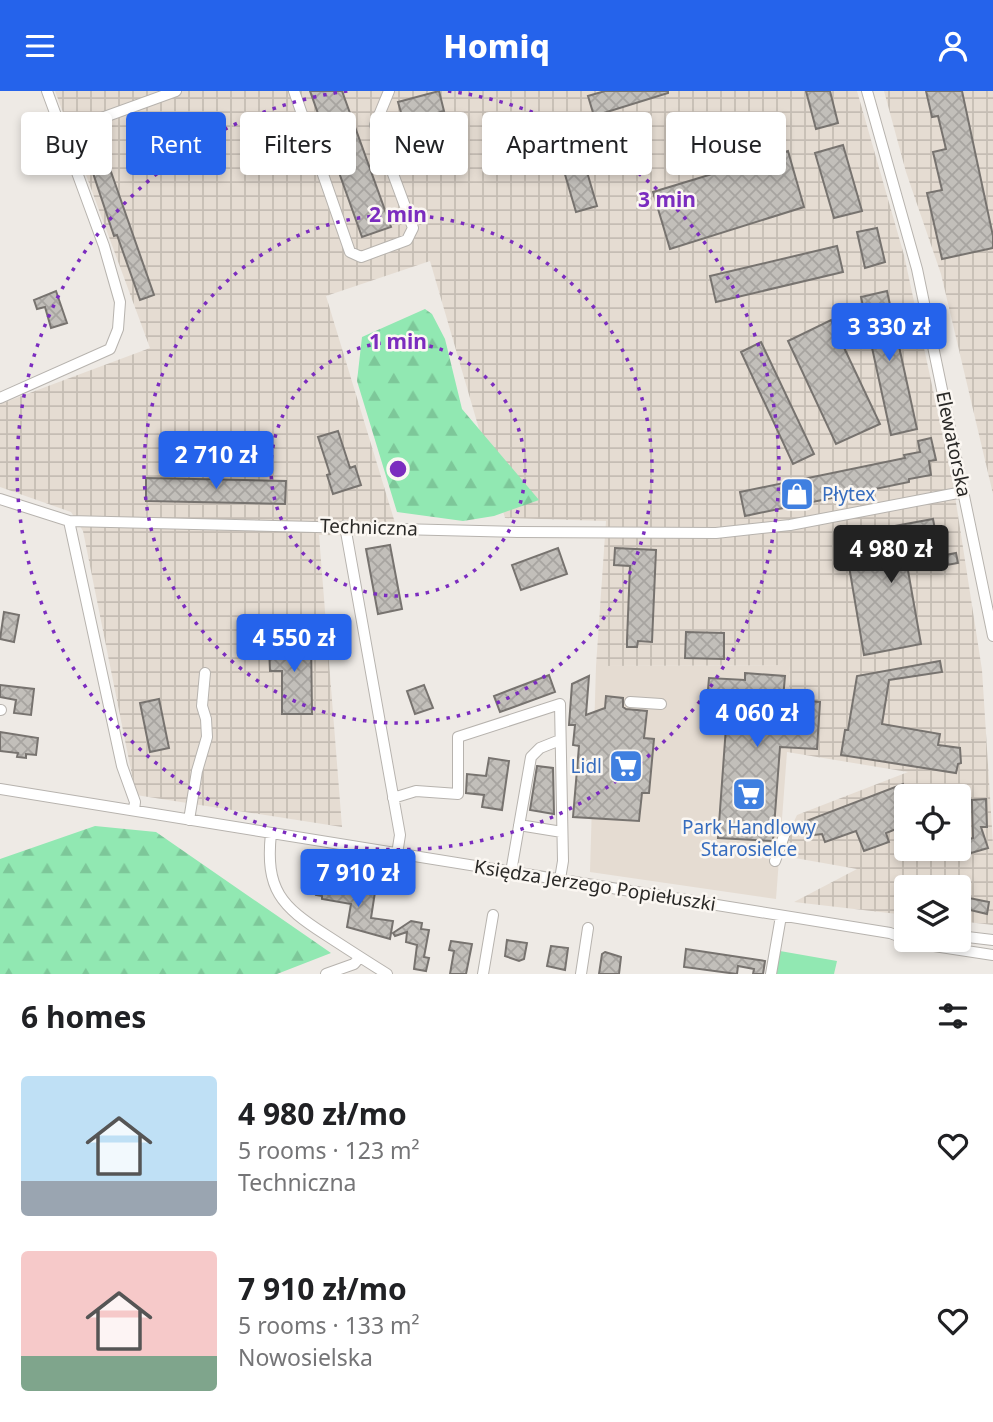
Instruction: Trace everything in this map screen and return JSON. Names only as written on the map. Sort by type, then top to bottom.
[{"type":"street","points":[[47,91],[55,112]]},
{"type":"street","points":[[112,114],[176,91]]},
{"type":"street","points":[[294,91],[350,252],[361,257],[407,240],[412,228],[375,125],[389,91]]},
{"type":"street","name":"Elewatorska","points":[[867,91],[917,269],[993,636]]},
{"type":"street","points":[[0,398],[110,349],[118,329],[120,302],[104,246],[78,175]]},
{"type":"street","name":"Techniczna","points":[[0,499],[69,521],[518,532],[716,533],[790,525],[963,492]]},
{"type":"street","points":[[69,521],[122,766],[135,802],[134,810]]},
{"type":"street","points":[[345,526],[400,835],[397,854]]},
{"type":"street","points":[[189,820],[197,771],[207,737],[202,706],[205,673]]},
{"type":"street","points":[[630,702],[661,704]]},
{"type":"street","points":[[393,798],[416,791],[458,794],[458,737],[560,705],[563,861],[560,879]]},
{"type":"street","points":[[511,872],[531,757],[540,748],[560,740]]},
{"type":"street","name":"Księdza Jerzego Popiełuszki","points":[[0,789],[894,933]]},
{"type":"street","points":[[519,825],[562,832]]},
{"type":"street","points":[[271,833],[269,868],[276,889],[285,903],[303,920],[387,974]]},
{"type":"street","points":[[775,861],[785,833]]},
{"type":"street","points":[[483,974],[493,915]]},
{"type":"street","points":[[771,974],[781,916]]},
{"type":"street","points":[[581,974],[588,928]]},
{"type":"street","name":"Księdza Jerzego Popiełuszki","points":[[890,933],[894,934]]},
{"type":"street","points":[[971,937],[993,940]]},
{"type":"street","name":"Księdza Jerzego Popiełuszki","points":[[971,952],[993,955]]},
{"type":"street","points":[[326,974],[354,964],[360,957]]},
{"type":"shaded area","points":[[55,91],[857,91],[904,255],[953,483],[982,670],[993,844],[993,925],[971,922],[971,875],[894,875],[894,914],[794,902],[857,869],[778,855],[797,815],[908,772],[787,752],[790,665],[596,666],[606,521],[505,518],[430,261],[326,296],[399,536],[319,535],[342,827],[136,795],[83,531],[71,512],[0,487],[0,404],[150,348],[86,175],[112,175],[112,112],[63,112]]},
{"type":"shaded area","points":[[884,91],[993,91],[993,494],[941,274],[906,172]]},
{"type":"shaded area","points":[[790,665],[787,752],[776,899],[590,872],[596,666]]},
{"type":"green space","points":[[425,309],[432,314],[445,339],[462,409],[539,500],[494,516],[463,521],[397,512],[357,381],[362,337]]},
{"type":"green space","points":[[95,826],[156,832],[331,953],[277,974],[0,974],[0,859]]},
{"type":"green space","points":[[780,951],[837,961],[834,974],[776,974]]},
{"type":"building","points":[[310,91],[342,91],[350,112],[317,112]]},
{"type":"building","points":[[439,91],[444,111],[401,112],[398,102]]},
{"type":"building","points":[[605,91],[668,91],[607,112],[593,112],[588,96]]},
{"type":"building","points":[[806,91],[830,91],[838,123],[816,129]]},
{"type":"building","points":[[926,91],[962,91],[993,236],[993,248],[942,259],[927,193],[942,190],[933,152],[946,149],[938,116],[932,117]]},
{"type":"building","points":[[356,130],[370,175],[391,227],[362,237],[340,175],[356,175]]},
{"type":"building","points":[[843,145],[862,211],[834,218],[815,153]]},
{"type":"building","points":[[786,152],[804,207],[670,249],[653,192],[709,175],[786,175]]},
{"type":"building","points":[[94,175],[112,175],[154,295],[140,300],[117,235],[114,236]]},
{"type":"building","points":[[565,175],[588,175],[597,206],[576,212]]},
{"type":"building","points":[[877,228],[885,262],[865,268],[857,232]]},
{"type":"building","points":[[837,246],[843,272],[716,302],[710,276]]},
{"type":"building","points":[[56,291],[67,323],[51,328],[45,307],[37,309],[34,300]]},
{"type":"building","points":[[887,291],[917,429],[891,435],[861,297]]},
{"type":"building","points":[[831,320],[880,424],[836,444],[788,341]]},
{"type":"building","points":[[761,342],[814,454],[793,464],[741,352]]},
{"type":"building","points":[[338,431],[350,468],[355,466],[361,485],[333,494],[327,475],[330,474],[318,437]]},
{"type":"building","points":[[931,438],[936,460],[929,461],[931,475],[909,479],[909,482],[745,516],[740,492],[905,458],[904,455],[920,452],[918,441]]},
{"type":"building","points":[[146,478],[286,481],[285,504],[146,501]]},
{"type":"building","points":[[933,519],[940,556],[956,553],[958,563],[924,569],[920,545],[904,548],[921,644],[864,655],[848,560],[843,546],[891,538],[889,527]]},
{"type":"building","points":[[390,545],[402,609],[378,614],[366,549]]},
{"type":"building","points":[[558,548],[567,574],[521,590],[512,565]]},
{"type":"building","points":[[615,548],[656,550],[652,642],[638,641],[637,647],[627,647],[630,566],[614,565]]},
{"type":"building","points":[[4,612],[19,615],[14,642],[0,639]]},
{"type":"building","points":[[686,632],[724,633],[724,659],[685,658]]},
{"type":"building","points":[[281,639],[311,639],[312,714],[282,714],[282,671],[270,671],[269,647],[281,647]]},
{"type":"building","points":[[940,661],[942,672],[889,680],[882,724],[940,734],[938,745],[960,748],[961,763],[958,764],[956,773],[841,755],[857,676]]},
{"type":"building","points":[[745,673],[785,676],[783,699],[820,702],[817,749],[780,747],[773,841],[718,838],[727,713],[706,712],[709,678],[745,680]]},
{"type":"building","points":[[549,675],[555,692],[500,712],[494,696]]},
{"type":"building","name":"Lidl","points":[[589,676],[586,715],[605,708],[606,696],[623,698],[623,707],[626,709],[647,711],[644,738],[654,739],[649,793],[642,793],[639,821],[573,817],[579,746],[573,745],[575,725],[569,725],[572,684]]},
{"type":"building","points":[[0,685],[34,689],[31,715],[14,713],[16,700],[0,697]]},
{"type":"building","points":[[424,685],[433,708],[415,714],[407,691]]},
{"type":"building","points":[[159,699],[169,748],[150,752],[140,703]]},
{"type":"building","points":[[0,732],[38,738],[36,755],[17,757],[18,753],[0,751]]},
{"type":"building","points":[[489,758],[509,761],[502,810],[482,807],[484,795],[466,793],[467,774],[486,776]]},
{"type":"building","points":[[537,766],[553,768],[554,814],[530,810]]},
{"type":"building","points":[[894,787],[894,830],[886,833],[889,842],[864,851],[856,831],[825,842],[822,834],[814,835],[811,831],[804,834],[801,823]]},
{"type":"building","points":[[986,799],[987,827],[981,827],[988,848],[971,853],[973,838],[972,800]]},
{"type":"building","points":[[318,883],[375,892],[371,918],[393,921],[390,939],[347,927],[351,904],[322,899],[322,896],[316,895]]},
{"type":"building","points":[[971,898],[989,902],[987,914],[971,910]]},
{"type":"building","points":[[411,921],[422,923],[421,929],[429,930],[424,957],[429,958],[426,971],[414,969],[417,945],[406,942],[407,932],[395,936],[393,933]]},
{"type":"building","points":[[507,940],[527,943],[524,959],[519,961],[505,956]]},
{"type":"building","points":[[451,941],[472,944],[466,974],[450,974],[454,951],[449,950]]},
{"type":"building","points":[[551,946],[568,948],[565,970],[547,966]]},
{"type":"building","points":[[686,949],[765,961],[763,974],[753,974],[754,969],[738,966],[737,974],[684,967]]},
{"type":"building","points":[[605,952],[621,957],[619,974],[599,974],[602,954]]},
{"type":"place","name":"Płytex","points":[[797,494]]},
{"type":"place","name":"Lidl","points":[[626,766]]},
{"type":"place","name":"Park Handlowy Starosielce","points":[[749,794]]}]
